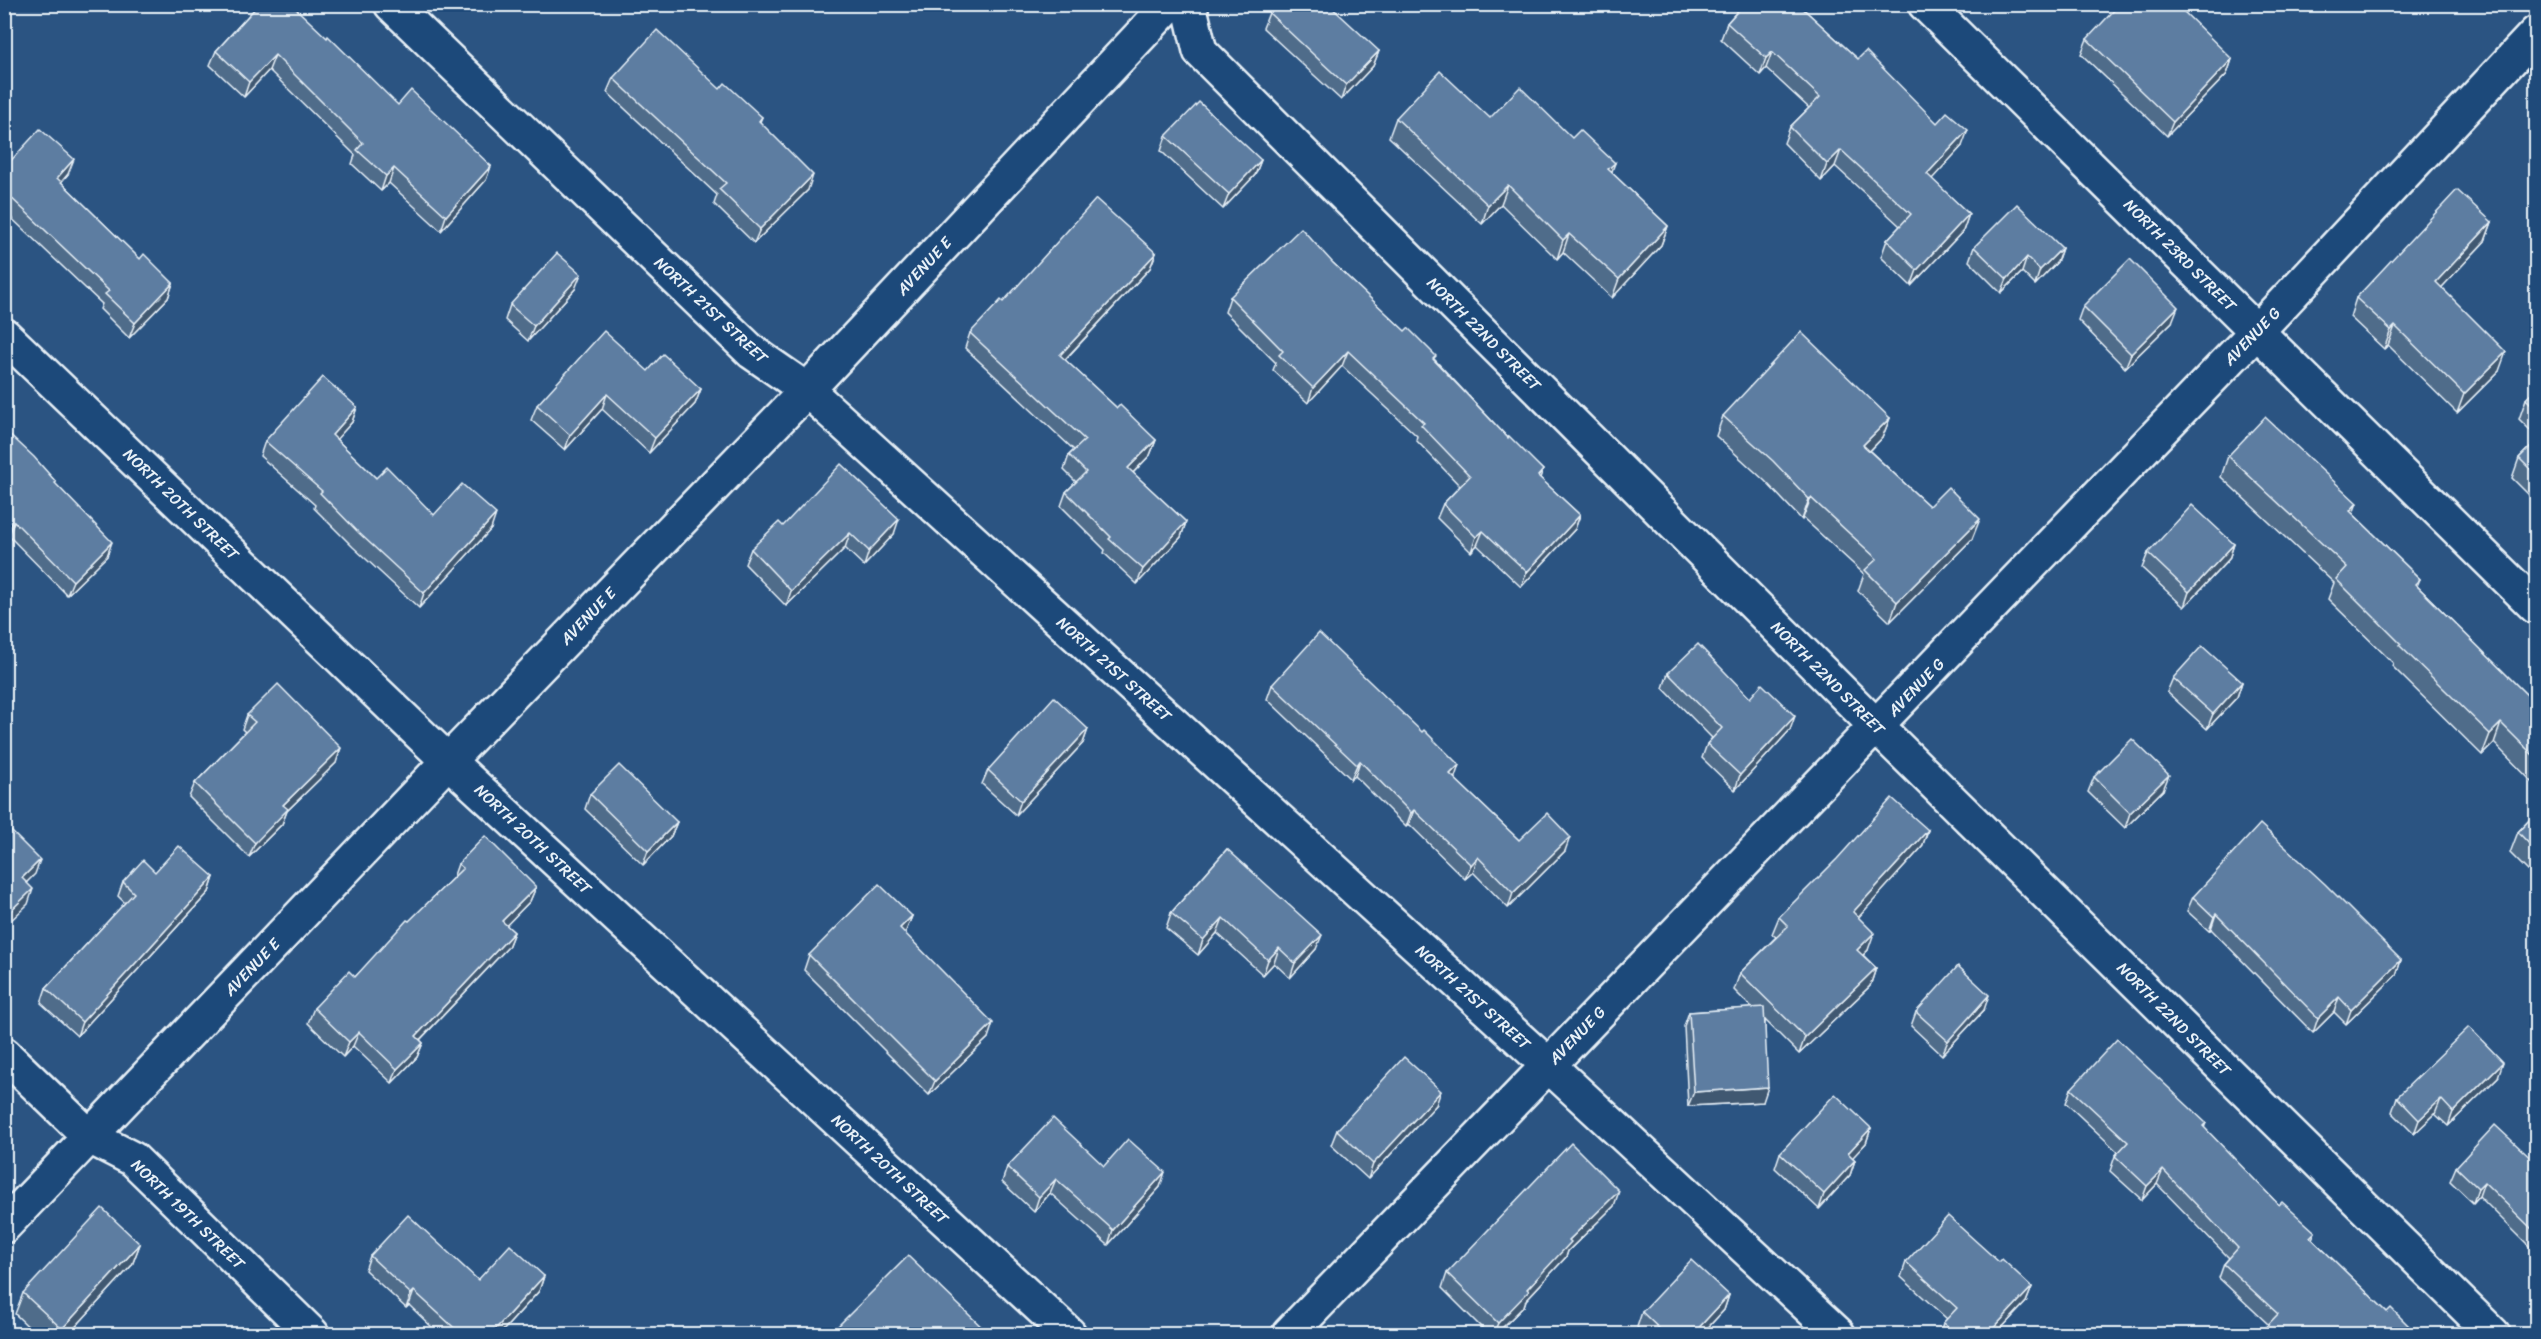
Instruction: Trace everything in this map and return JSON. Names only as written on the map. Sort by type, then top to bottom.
[{"type":"street","name":"NORTH 21ST STREET","points":[[391,4],[752,352],[807,390],[1548,1065],[1838,1335]]},
{"type":"street","name":"AVENUE E","points":[[4,1227],[448,761],[807,390],[1170,4]]},
{"type":"street","name":"NORTH 22ND STREET","points":[[1189,4],[1200,51],[1877,727],[2493,1335]]},
{"type":"street","name":"NORTH 23RD STREET","points":[[1925,4],[2536,607]]},
{"type":"street","name":"AVENUE G","points":[[1289,1335],[2257,331],[2536,33]]},
{"type":"street","name":"NORTH 20TH STREET","points":[[4,335],[448,761],[1069,1335]]},
{"type":"street","name":"NORTH 19TH STREET","points":[[4,1054],[90,1137],[133,1159],[312,1335]]},
{"type":"building","points":[[259,4],[291,4],[327,38],[328,36],[398,105],[411,90],[491,166],[446,216],[394,168],[386,176],[357,150],[363,143],[275,55],[249,82],[216,51]]},
{"type":"building","points":[[1277,4],[1328,4],[1379,51],[1346,85],[1269,13]]},
{"type":"building","points":[[1744,4],[1798,4],[1858,59],[1866,51],[1937,123],[1947,112],[1968,130],[1927,174],[1969,214],[1917,270],[1887,240],[1911,214],[1841,150],[1827,164],[1790,127],[1820,97],[1772,52],[1766,58],[1727,23]]},
{"type":"building","points":[[2120,4],[2176,4],[2232,59],[2173,122],[2087,39]]},
{"type":"building","points":[[657,30],[720,89],[725,83],[762,117],[759,121],[813,175],[760,229],[719,189],[726,183],[613,78]]},
{"type":"building","points":[[1440,71],[1490,118],[1520,87],[1572,138],[1580,130],[1615,163],[1608,169],[1668,226],[1619,279],[1569,234],[1563,240],[1508,185],[1488,205],[1396,118]]},
{"type":"building","points":[[1199,102],[1261,160],[1229,194],[1166,136]]},
{"type":"building","points":[[40,129],[74,159],[57,178],[140,259],[144,254],[173,283],[135,323],[105,294],[109,291],[4,191],[4,168]]},
{"type":"building","points":[[2457,190],[2492,222],[2436,282],[2506,352],[2464,394],[2395,326],[2391,330],[2356,298]]},
{"type":"building","points":[[1096,199],[1156,253],[1060,355],[1117,408],[1120,405],[1156,440],[1128,468],[1186,522],[1143,569],[1109,539],[1111,537],[1066,492],[1086,472],[1069,455],[1085,440],[970,333],[1001,300],[1003,302]]},
{"type":"building","points":[[2017,204],[2062,248],[2040,270],[2027,257],[2007,279],[1974,247]]},
{"type":"building","points":[[1301,228],[1333,263],[1405,331],[1408,328],[1436,356],[1433,359],[1508,438],[1509,436],[1543,470],[1538,476],[1580,515],[1527,572],[1483,531],[1476,537],[1443,504],[1470,476],[1421,425],[1424,423],[1348,351],[1313,388],[1279,355],[1283,351],[1230,297]]},
{"type":"building","points":[[557,253],[581,274],[534,326],[510,305]]},
{"type":"building","points":[[2130,259],[2178,307],[2131,354],[2083,306]]},
{"type":"building","points":[[604,331],[648,371],[663,354],[701,389],[655,438],[607,394],[570,435],[537,405]]},
{"type":"building","points":[[1801,332],[1890,418],[1863,445],[1929,506],[1948,487],[1980,519],[1897,602],[1865,570],[1877,559],[1811,498],[1809,499],[1773,461],[1723,416]]},
{"type":"building","points":[[323,377],[357,407],[332,435],[376,478],[387,467],[434,515],[462,484],[496,514],[424,593],[359,533],[320,493],[322,491],[265,441]]},
{"type":"building","points":[[2536,389],[2536,409],[2526,399]]},
{"type":"building","points":[[2265,417],[2357,503],[2350,511],[2420,579],[2415,584],[2536,704],[2536,758],[2501,723],[2490,734],[2399,645],[2401,644],[2336,579],[2347,567],[2228,456]]},
{"type":"building","points":[[4,429],[34,457],[55,483],[112,542],[73,581],[14,521],[11,524],[4,518]]},
{"type":"building","points":[[2536,441],[2536,475],[2519,458]]},
{"type":"building","points":[[841,464],[899,519],[869,551],[850,533],[791,591],[751,549],[779,522],[783,526]]},
{"type":"building","points":[[2192,505],[2234,544],[2189,592],[2148,553]]},
{"type":"building","points":[[1319,633],[1459,765],[1450,774],[1519,840],[1547,813],[1570,837],[1513,893],[1478,857],[1471,865],[1414,810],[1411,813],[1360,761],[1357,765],[1272,685]]},
{"type":"building","points":[[1698,644],[1750,698],[1762,684],[1795,716],[1740,775],[1707,744],[1722,728],[1668,673]]},
{"type":"building","points":[[2202,646],[2242,682],[2213,714],[2173,678]]},
{"type":"building","points":[[278,684],[341,748],[283,805],[288,809],[255,843],[195,783],[255,722],[247,715]]},
{"type":"building","points":[[1054,697],[1088,729],[1021,801],[988,770]]},
{"type":"building","points":[[2132,739],[2169,775],[2130,813],[2094,777]]},
{"type":"building","points":[[619,765],[677,822],[648,851],[590,794]]},
{"type":"building","points":[[1892,798],[1928,830],[1853,912],[1874,933],[1857,950],[1876,968],[1805,1037],[1740,973],[1788,926],[1779,917],[1837,859]]},
{"type":"building","points":[[2536,813],[2536,851],[2518,832]]},
{"type":"building","points":[[4,824],[40,860],[22,878],[33,889],[4,917]]},
{"type":"building","points":[[2260,824],[2325,884],[2401,960],[2351,1010],[2339,997],[2318,1018],[2216,914],[2214,917],[2193,897]]},
{"type":"building","points":[[485,836],[536,887],[502,921],[514,932],[416,1036],[423,1043],[397,1069],[359,1032],[349,1042],[314,1008],[349,971],[355,977],[407,920],[409,921],[463,868],[458,864]]},
{"type":"building","points":[[179,846],[214,877],[82,1022],[46,988],[134,893],[123,882],[143,860],[155,872]]},
{"type":"building","points":[[1227,849],[1322,935],[1295,963],[1279,948],[1268,960],[1223,918],[1203,940],[1171,913]]},
{"type":"building","points":[[879,884],[912,916],[900,928],[993,1023],[935,1081],[809,955]]},
{"type":"building","points":[[1958,966],[1989,995],[1948,1041],[1916,1012]]},
{"type":"building","points":[[1764,1007],[1768,1087],[1694,1092],[1689,1012]]},
{"type":"building","points":[[2469,1027],[2503,1062],[2453,1112],[2441,1099],[2419,1120],[2397,1097]]},
{"type":"building","points":[[2117,1039],[2206,1123],[2203,1126],[2279,1205],[2282,1202],[2315,1232],[2310,1237],[2387,1312],[2391,1308],[2418,1335],[2258,1335],[2278,1314],[2224,1264],[2238,1248],[2163,1170],[2147,1186],[2115,1156],[2128,1142],[2071,1089]]},
{"type":"building","points":[[1404,1057],[1441,1091],[1373,1164],[1337,1130]]},
{"type":"building","points":[[1835,1094],[1871,1128],[1848,1153],[1855,1160],[1824,1194],[1780,1153]]},
{"type":"building","points":[[1053,1118],[1104,1166],[1128,1139],[1165,1172],[1113,1230],[1056,1179],[1039,1197],[1007,1167]]},
{"type":"building","points":[[2495,1125],[2536,1163],[2536,1233],[2484,1182],[2478,1188],[2456,1167]]},
{"type":"building","points":[[1571,1143],[1619,1191],[1569,1240],[1571,1242],[1498,1323],[1447,1273]]},
{"type":"building","points":[[102,1208],[140,1244],[62,1329],[23,1293]]},
{"type":"building","points":[[408,1215],[478,1280],[510,1245],[544,1276],[490,1335],[462,1335],[414,1291],[411,1294],[370,1256]]},
{"type":"building","points":[[1948,1216],[1999,1262],[2002,1259],[2032,1287],[1987,1335],[1956,1335],[1943,1323],[1957,1308],[1906,1262]]},
{"type":"building","points":[[908,1256],[990,1335],[829,1335]]},
{"type":"building","points":[[1691,1260],[1729,1295],[1692,1335],[1666,1335],[1642,1312]]}]
